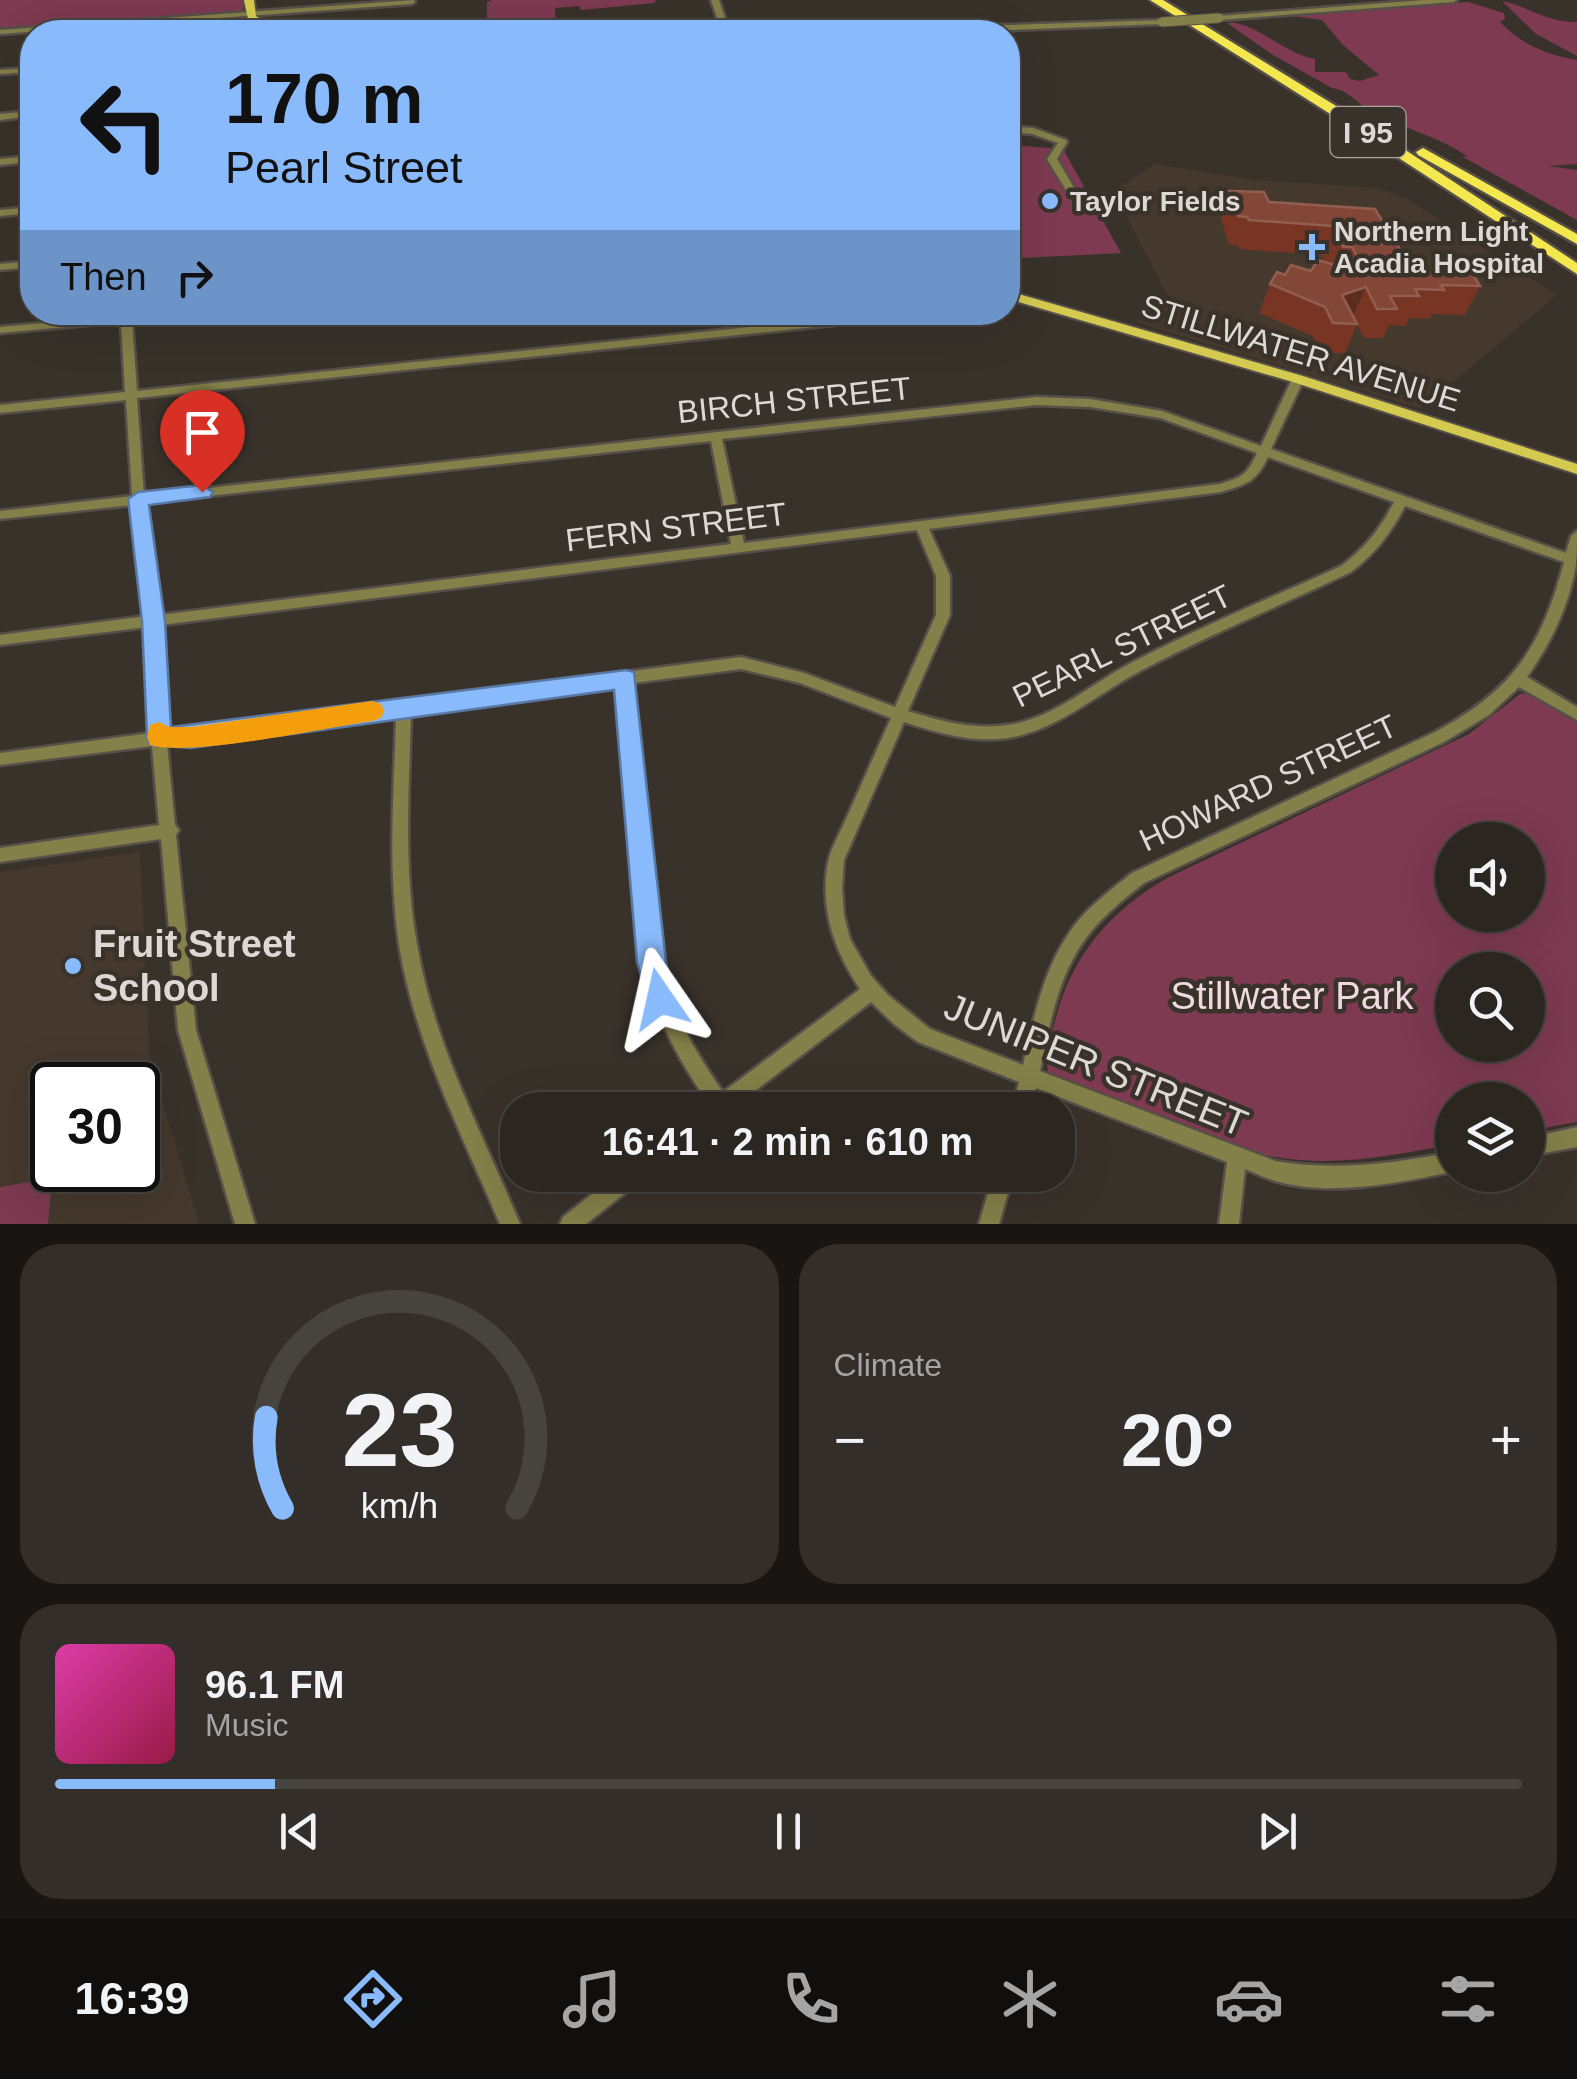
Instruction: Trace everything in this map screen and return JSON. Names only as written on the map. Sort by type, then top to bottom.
[{"type":"highway","name":"I 95","points":[[1154,0],[1367,131],[1577,270]]},
{"type":"highway","name":"I 95","points":[[1168,0],[1577,240]]},
{"type":"main road","points":[[249,0],[254,20]]},
{"type":"main road","name":"STILLWATER AVENUE","points":[[1020,298],[1298,379],[1577,469]]},
{"type":"street","points":[[1020,27],[1162,22],[1452,0]]},
{"type":"street","points":[[167,20],[411,2]]},
{"type":"street","points":[[1020,131],[1049,135],[1063,142],[1052,158],[1074,198]]},
{"type":"street","points":[[0,330],[45,325]]},
{"type":"street","points":[[128,325],[138,499],[154,621],[159,737],[171,830],[187,1030],[245,1224]]},
{"type":"street","points":[[0,409],[806,325]]},
{"type":"street","name":"FERN STREET","points":[[0,640],[1221,488],[1245,480],[1255,471],[1298,379]]},
{"type":"street","name":"BIRCH STREET","points":[[0,515],[1030,401],[1090,403],[1162,416],[1571,560]]},
{"type":"street","points":[[716,437],[738,547]]},
{"type":"street","name":"PEARL STREET","points":[[0,759],[159,737],[191,737],[711,665],[758,665],[820,681],[951,728],[988,733],[1021,730],[1135,667],[1346,569],[1370,553],[1385,534],[1401,500]]},
{"type":"street","name":"JUNIPER STREET","points":[[922,524],[943,576],[943,615],[836,860],[832,884],[832,910],[838,932],[870,992],[897,1018],[924,1036],[1237,1160],[1318,1178],[1381,1176],[1435,1165]]},
{"type":"street","name":"HOWARD STREET","points":[[1026,1092],[1052,976],[1068,945],[1106,900],[1138,878],[1446,732],[1518,679],[1564,596],[1577,536]]},
{"type":"street","points":[[626,679],[652,962],[673,1036],[708,1092]]},
{"type":"street","points":[[1518,679],[1577,714]]},
{"type":"street","points":[[404,706],[400,864],[409,951],[436,1048],[510,1224]]},
{"type":"street","points":[[0,855],[171,830]]},
{"type":"street","points":[[739,1092],[870,992]]},
{"type":"street","points":[[1545,1144],[1577,1137]]},
{"type":"street","points":[[1229,1224],[1237,1160]]},
{"type":"street","points":[[570,1224],[610,1192]]},
{"type":"street","points":[[990,1224],[998,1192]]},
{"type":"shaded area","name":"Northern Light Acadia Hospital","points":[[1154,164],[1255,180],[1377,188],[1407,199],[1557,295],[1421,409],[1136,322],[1168,298],[1114,191]]},
{"type":"shaded area","name":"Fruit Street School","points":[[140,852],[151,1062],[30,1062],[30,1192],[160,1192],[160,1093],[199,1224],[0,1224],[0,872]]},
{"type":"green space","points":[[0,0],[243,0],[243,11],[128,20],[20,20],[20,28],[0,30]]},
{"type":"green space","points":[[656,0],[581,10],[579,6],[555,8],[556,20],[480,20],[487,18],[487,2]]},
{"type":"green space","points":[[1502,1],[1557,20],[1577,22],[1577,56],[1536,34]]},
{"type":"green space","points":[[1468,2],[1504,13],[1505,19],[1500,22],[1526,43],[1577,60],[1577,164],[1548,166],[1577,170],[1577,220],[1455,149],[1366,108],[1346,93],[1273,55],[1227,23],[1248,27],[1315,59],[1315,72],[1346,72],[1350,79],[1360,81],[1379,75],[1343,45],[1322,20],[1293,16]]},
{"type":"green space","name":"Taylor Fields","points":[[1020,146],[1063,149],[1121,253],[1022,258]]},
{"type":"green space","name":"Stillwater Park","points":[[1530,693],[1577,720],[1577,1122],[1545,1128],[1545,1082],[1435,1082],[1435,1147],[1358,1159],[1300,1160],[1209,1139],[1048,1072],[1051,1036],[1070,978],[1095,939],[1127,906],[1167,878],[1469,734],[1520,694]]},
{"type":"green space","points":[[30,1182],[30,1192],[51,1192],[48,1224],[0,1224],[0,1187]]},
{"type":"building","points":[[1229,191],[1264,192],[1269,202],[1375,209],[1414,272],[1472,273],[1480,286],[1441,285],[1444,290],[1415,289],[1419,296],[1390,296],[1397,309],[1377,309],[1366,287],[1342,295],[1357,324],[1333,323],[1325,307],[1270,284],[1277,272],[1285,275],[1291,265],[1311,271],[1318,260],[1366,274],[1352,247],[1343,247],[1333,226],[1238,216]]},
{"type":"slow traffic","points":[[159,733],[159,737],[191,737],[372,711]]},
{"type":"place","name":"Taylor Fields","points":[[1050,201]]},
{"type":"place","name":"Northern Light Acadia Hospital","points":[[1312,247]]},
{"type":"place","name":"Fruit Street School","points":[[73,966]]},
{"type":"route","points":[[202,492],[138,499],[154,621],[159,737],[191,737],[626,679],[652,962],[660,999]]}]
